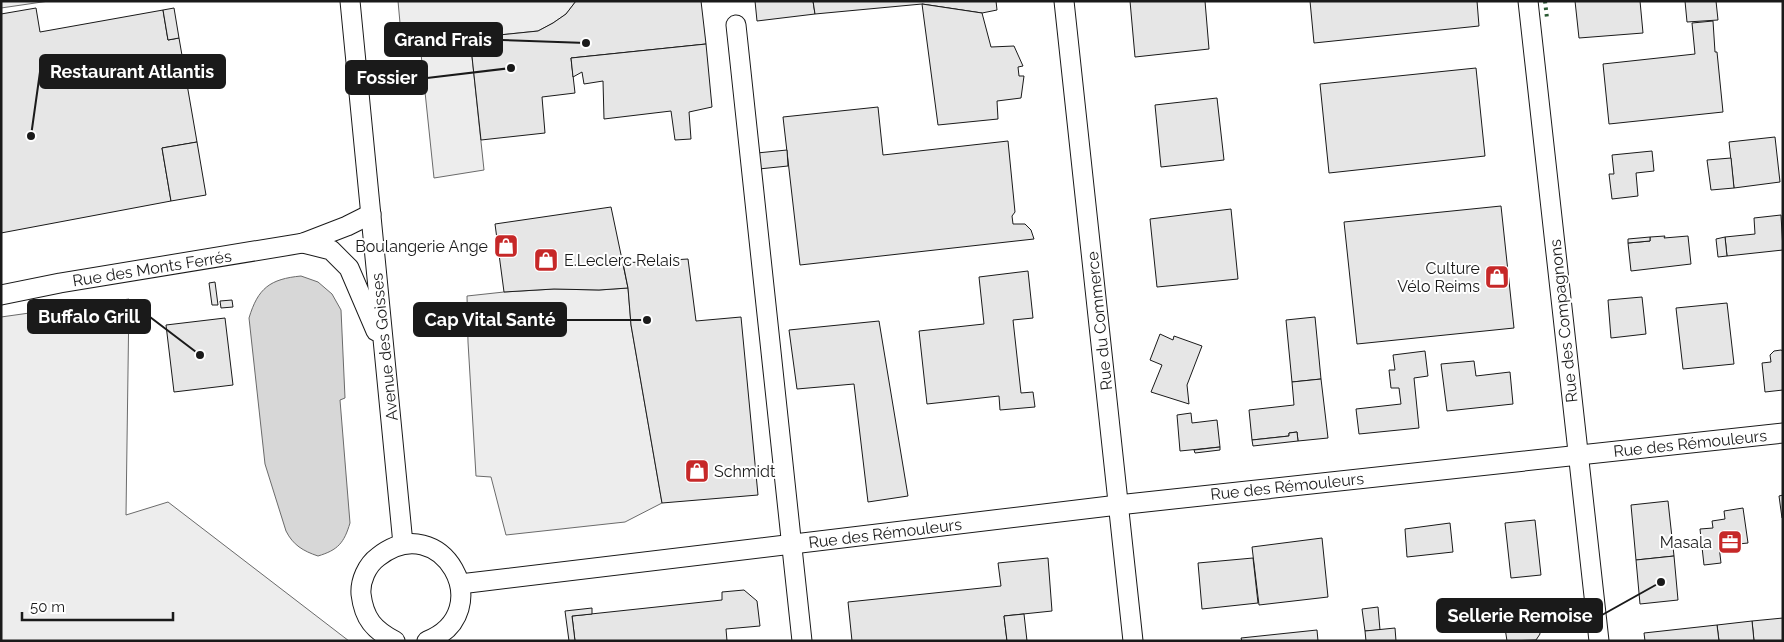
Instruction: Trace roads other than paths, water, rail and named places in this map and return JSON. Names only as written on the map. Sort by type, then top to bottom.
[{"type":"street","name":"Avenue des Goisses","points":[[350,1],[403,544]]},
{"type":"street","name":"Rue du Commerce","points":[[1064,1],[1133,641]]},
{"type":"street","name":"Rue des Compagnons","points":[[1528,1],[1599,641]]},
{"type":"street","points":[[736,25],[792,544]]},
{"type":"street","name":"Rue des Monts Ferrés","points":[[1,295],[60,283],[302,243],[347,226],[370,214]]},
{"type":"street","name":"Rue des Monts Ferrés","points":[[302,243],[331,250],[349,268],[384,351]]},
{"type":"street","name":"Rue des Rémouleurs","points":[[460,584],[1118,505],[1783,433]]},
{"type":"street","points":[[395,641],[381,634],[370,622],[363,607],[361,590],[365,574],[374,560],[387,550],[403,544],[420,544],[436,550],[449,561],[456,572],[460,584],[461,598],[458,612],[441,634],[428,641]]},
{"type":"street","name":"Rue des Rémouleurs","points":[[792,544],[802,641]]},
{"type":"place","name":"Grand Frais","points":[[586,43]]},
{"type":"place","name":"Fossier","points":[[511,68]]},
{"type":"place","name":"Restaurant Atlantis","points":[[31,136]]},
{"type":"place","name":"Boulangerie Ange","points":[[506,246]]},
{"type":"place","name":"E.Leclerc Relais","points":[[546,260]]},
{"type":"place","name":"Culture Vélo Reims","points":[[1497,277]]},
{"type":"place","name":"Cap Vital Santé","points":[[647,320]]},
{"type":"place","name":"Buffalo Grill","points":[[200,355]]},
{"type":"place","name":"Schmidt","points":[[697,471]]},
{"type":"place","name":"Masala","points":[[1730,542]]},
{"type":"place","name":"Sellerie Remoise","points":[[1661,582]]}]
